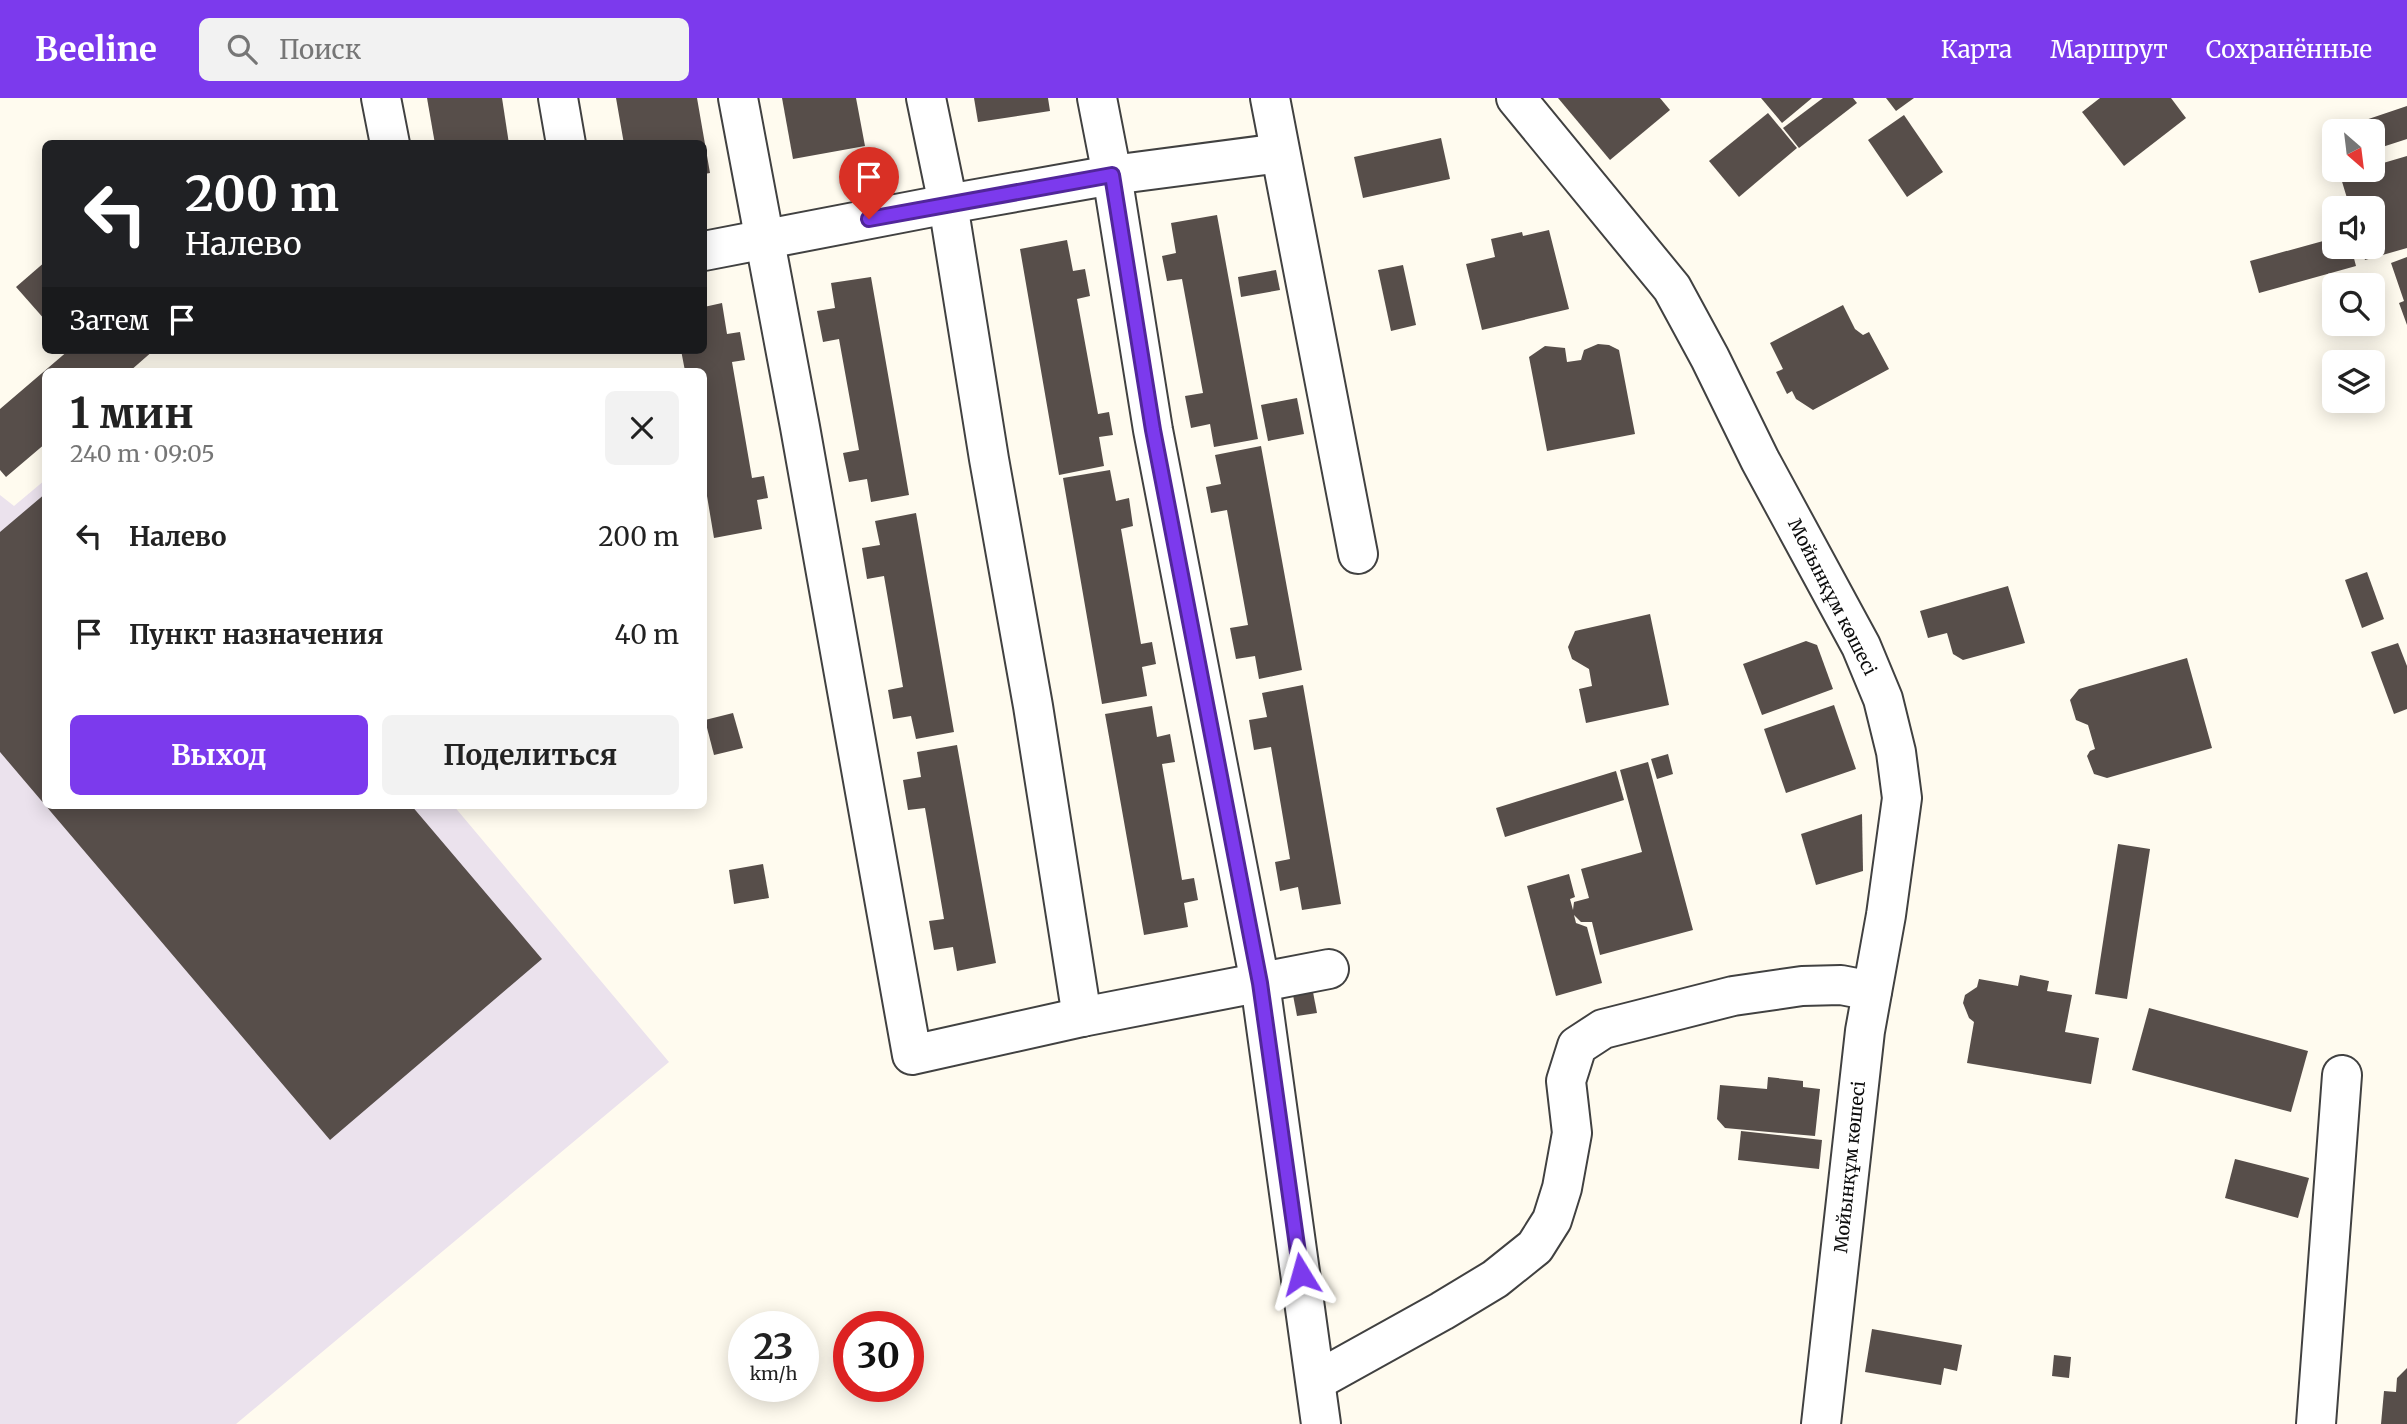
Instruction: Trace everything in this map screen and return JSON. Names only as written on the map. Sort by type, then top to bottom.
[{"type":"street","points":[[381,98],[389,140]]},
{"type":"street","points":[[558,98],[565,140]]},
{"type":"street","points":[[738,98],[912,1055],[1082,1017],[1329,969]]},
{"type":"street","points":[[926,98],[948,204],[989,459],[1036,720],[1082,1017]]},
{"type":"street","points":[[1097,98],[1153,430],[1260,983],[1321,1424]]},
{"type":"street","points":[[1270,98],[1358,554]]},
{"type":"street","name":"Мойынқұм көшесі","points":[[1516,98],[1672,288],[1760,460],[1841,607],[1883,699],[1896,752],[1902,799],[1866,1031],[1821,1424]]},
{"type":"street","points":[[707,250],[1112,175],[1280,153]]},
{"type":"street","points":[[1316,1381],[1495,1279],[1535,1247],[1552,1220],[1562,1188],[1572,1133],[1566,1080],[1577,1046],[1604,1029],[1733,996],[1802,986],[1841,985],[1872,991]]},
{"type":"street","points":[[2315,1424],[2342,1075]]},
{"type":"shaded area","points":[[42,483],[42,809],[456,809],[669,1062],[236,1424],[0,1424],[0,495],[14,506]]},
{"type":"building","points":[[427,98],[502,98],[508,140],[434,140]]},
{"type":"building","points":[[616,98],[697,98],[704,140],[623,140]]},
{"type":"building","points":[[782,98],[856,98],[865,146],[793,159]]},
{"type":"building","points":[[974,98],[1048,98],[1050,111],[978,122]]},
{"type":"building","points":[[1558,98],[1660,98],[1670,110],[1610,160]]},
{"type":"building","points":[[1761,98],[1812,98],[1782,123]]},
{"type":"building","points":[[1823,98],[1853,98],[1857,103],[1799,148],[1783,128]]},
{"type":"building","points":[[1886,98],[1914,98],[1896,111]]},
{"type":"building","points":[[2100,98],[2171,98],[2186,118],[2124,166],[2082,112]]},
{"type":"building","points":[[2407,106],[2407,139],[2385,146],[2385,119],[2368,119]]},
{"type":"building","points":[[1768,113],[1797,148],[1739,197],[1709,161]]},
{"type":"building","points":[[1904,115],[1943,172],[1907,197],[1868,140]]},
{"type":"building","points":[[1441,138],[1450,179],[1363,198],[1354,157]]},
{"type":"building","points":[[2407,156],[2407,248],[2385,254],[2385,196],[2346,196],[2342,182],[2385,182],[2385,162]]},
{"type":"building","points":[[1217,215],[1258,439],[1214,447],[1210,424],[1191,428],[1185,396],[1203,393],[1182,279],[1167,281],[1162,256],[1176,253],[1171,223]]},
{"type":"building","points":[[1549,230],[1569,309],[1482,330],[1466,264],[1495,257],[1491,239],[1522,232],[1523,236]]},
{"type":"building","points":[[1067,240],[1073,271],[1085,269],[1090,296],[1077,299],[1098,414],[1109,412],[1113,435],[1099,437],[1104,466],[1059,475],[1020,249]]},
{"type":"building","points":[[2322,241],[2322,259],[2354,259],[2356,266],[2322,273],[2322,275],[2259,293],[2250,261]]},
{"type":"building","points":[[2407,257],[2407,325],[2399,303],[2404,301],[2391,263]]},
{"type":"building","points":[[42,264],[42,316],[16,287]]},
{"type":"building","points":[[1403,265],[1416,325],[1391,331],[1378,270]]},
{"type":"building","points":[[1276,270],[1280,290],[1241,297],[1238,277]]},
{"type":"building","points":[[871,277],[909,495],[871,502],[867,479],[849,482],[843,453],[859,450],[839,339],[823,342],[817,311],[835,308],[831,283]]},
{"type":"building","points":[[722,303],[727,334],[740,332],[745,360],[732,362],[752,478],[764,476],[768,498],[757,500],[762,529],[714,538],[707,496],[707,368],[684,368],[682,354],[707,354],[707,306]]},
{"type":"building","points":[[1843,305],[1855,329],[1863,335],[1869,332],[1889,369],[1813,410],[1796,399],[1792,391],[1787,394],[1776,372],[1783,369],[1770,343]]},
{"type":"building","points":[[1598,344],[1619,350],[1635,434],[1547,451],[1529,357],[1545,346],[1565,348],[1567,362],[1581,360],[1584,350]]},
{"type":"building","points":[[64,354],[149,354],[133,368],[48,368]]},
{"type":"building","points":[[42,373],[42,446],[6,477],[0,470],[0,409]]},
{"type":"building","points":[[1297,398],[1304,434],[1268,441],[1261,405]]},
{"type":"building","points":[[1261,446],[1302,670],[1259,679],[1255,656],[1236,659],[1230,628],[1248,625],[1227,510],[1211,513],[1206,487],[1221,484],[1215,455]]},
{"type":"building","points":[[1110,470],[1116,501],[1129,498],[1133,526],[1121,529],[1141,644],[1152,642],[1156,664],[1142,667],[1147,696],[1102,704],[1063,478]]},
{"type":"building","points":[[42,496],[42,801],[0,752],[0,532]]},
{"type":"building","points":[[916,513],[954,732],[916,739],[911,716],[893,719],[888,690],[903,687],[884,576],[867,579],[862,548],[880,545],[875,521]]},
{"type":"building","points":[[2367,572],[2384,619],[2362,628],[2345,580]]},
{"type":"building","points":[[2008,586],[2025,643],[1963,660],[1953,654],[1947,633],[1928,638],[1920,611]]},
{"type":"building","points":[[1650,614],[1669,705],[1586,723],[1579,689],[1592,686],[1589,669],[1572,659],[1568,647],[1575,631]]},
{"type":"building","points":[[1806,641],[1817,645],[1833,689],[1762,715],[1743,664]]},
{"type":"building","points":[[2398,643],[2407,666],[2407,709],[2394,714],[2371,652]]},
{"type":"building","points":[[2187,658],[2212,748],[2107,778],[2094,774],[2087,756],[2095,749],[2088,725],[2076,720],[2070,700],[2079,689]]},
{"type":"building","points":[[1303,685],[1341,904],[1302,910],[1298,887],[1280,891],[1275,862],[1290,859],[1271,747],[1254,750],[1249,720],[1267,717],[1262,693]]},
{"type":"building","points":[[1834,705],[1856,769],[1786,793],[1764,729]]},
{"type":"building","points":[[1152,706],[1157,737],[1170,734],[1175,762],[1162,764],[1182,880],[1194,878],[1198,900],[1184,903],[1188,927],[1144,935],[1105,714]]},
{"type":"building","points":[[733,713],[743,748],[714,755],[707,720]]},
{"type":"building","points":[[957,745],[996,963],[957,971],[953,947],[934,950],[929,921],[944,919],[925,808],[908,810],[903,780],[921,777],[917,752]]},
{"type":"building","points":[[1668,754],[1673,774],[1657,779],[1651,759]]},
{"type":"building","points":[[1648,762],[1693,930],[1600,955],[1592,922],[1581,922],[1574,915],[1576,923],[1587,927],[1602,983],[1556,996],[1527,886],[1569,874],[1575,897],[1570,899],[1573,910],[1574,902],[1589,898],[1581,869],[1642,852],[1620,770]]},
{"type":"building","points":[[1616,771],[1624,800],[1505,837],[1496,808]]},
{"type":"building","points":[[48,809],[414,809],[542,959],[330,1140]]},
{"type":"building","points":[[1862,814],[1863,871],[1816,885],[1801,834]]},
{"type":"building","points":[[2118,844],[2150,849],[2127,999],[2095,994]]},
{"type":"building","points":[[763,864],[769,898],[734,904],[729,870]]},
{"type":"building","points":[[2020,975],[2049,981],[2047,991],[2072,995],[2065,1032],[2099,1038],[2091,1084],[1967,1063],[1974,1022],[1969,1018],[1963,1003],[1965,995],[1977,987],[1979,979],[2018,986]]},
{"type":"building","points":[[1313,992],[1317,1013],[1297,1016],[1293,995]]},
{"type":"building","points":[[2149,1008],[2308,1051],[2291,1112],[2132,1070]]},
{"type":"building","points":[[1768,1077],[1803,1081],[1803,1087],[1820,1089],[1815,1136],[1725,1128],[1717,1119],[1720,1085],[1767,1089]]},
{"type":"building","points":[[1741,1131],[1822,1140],[1819,1169],[1738,1160]]},
{"type":"building","points":[[2235,1159],[2309,1178],[2298,1218],[2225,1198]]},
{"type":"building","points":[[1872,1329],[1962,1345],[1957,1371],[1944,1368],[1941,1385],[1865,1372]]},
{"type":"building","points":[[2054,1355],[2071,1357],[2069,1378],[2052,1376]]},
{"type":"building","points":[[2407,1368],[2407,1424],[2381,1424],[2384,1391],[2396,1392],[2397,1378]]},
{"type":"route","points":[[869,219],[1112,175],[1153,430],[1260,983],[1301,1274]]}]
